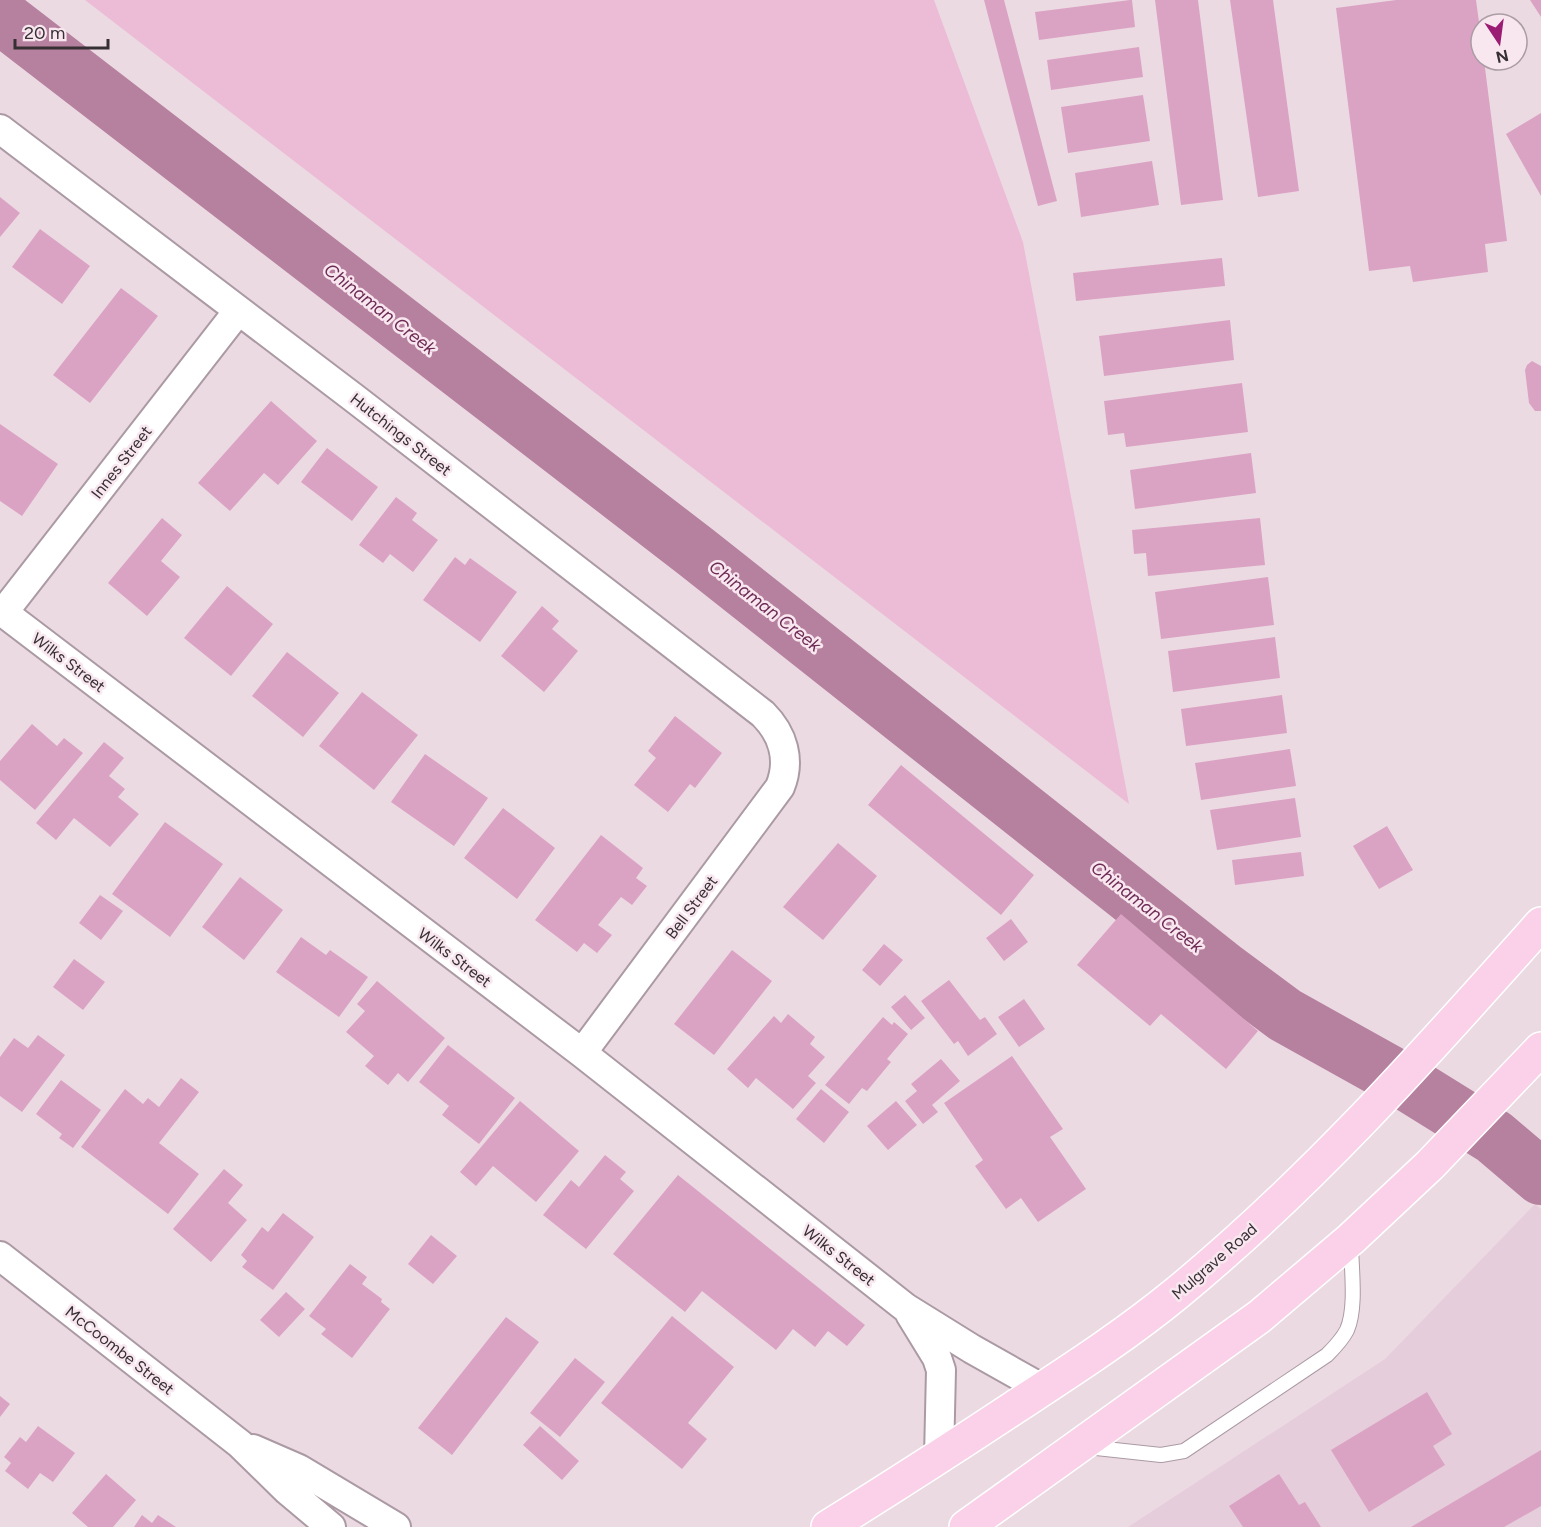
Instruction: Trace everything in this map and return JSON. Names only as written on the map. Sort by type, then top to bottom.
[{"type":"main road","name":"Mulgrave Road","points":[[828,1527],[1043,1389],[1175,1295],[1285,1198],[1421,1056],[1541,924]]},
{"type":"main road","points":[[966,1527],[1259,1317],[1351,1239],[1449,1146],[1541,1049]]},
{"type":"street","name":"Hutchings Street","points":[[0,129],[763,714],[778,731],[785,754]]},
{"type":"street","name":"Innes Street","points":[[2,611],[238,310]]},
{"type":"street","name":"Wilks Street","points":[[2,611],[582,1053],[906,1308],[965,1345],[1043,1389]]},
{"type":"street","name":"Bell Street","points":[[582,1053],[776,793],[785,773],[785,754]]},
{"type":"street","name":"McCoombe Street","points":[[0,1256],[240,1444],[287,1490],[331,1527]]},
{"type":"street","name":"Wilks Street","points":[[906,1308],[937,1358],[941,1370],[939,1457]]},
{"type":"street","name":"McCoombe Street","points":[[240,1444],[299,1469],[396,1527]]},
{"type":"lane","points":[[1081,1446],[1161,1455],[1184,1451],[1327,1355],[1347,1330],[1352,1314],[1351,1239]]},
{"type":"shaded area","points":[[85,0],[934,0],[1023,242],[1129,804]]},
{"type":"shaded area","points":[[1535,1204],[1541,1209],[1541,1527],[1128,1527],[1385,1359]]},
{"type":"building","points":[[984,0],[1004,0],[1057,201],[1038,206]]},
{"type":"building","points":[[1132,0],[1135,27],[1039,40],[1035,12]]},
{"type":"building","points":[[1155,0],[1198,0],[1223,200],[1181,205]]},
{"type":"building","points":[[1230,0],[1273,0],[1299,191],[1258,197]]},
{"type":"building","points":[[1396,0],[1476,0],[1478,12],[1469,12],[1469,72],[1486,72],[1507,241],[1485,244],[1488,272],[1413,282],[1410,266],[1369,271],[1336,8]]},
{"type":"building","points":[[1530,0],[1541,0],[1541,17]]},
{"type":"building","points":[[1139,47],[1143,77],[1051,90],[1047,60]]},
{"type":"building","points":[[1143,95],[1150,141],[1068,153],[1061,107]]},
{"type":"building","points":[[1541,113],[1541,196],[1506,134]]},
{"type":"building","points":[[1152,161],[1159,205],[1081,217],[1075,173]]},
{"type":"building","points":[[0,197],[20,213],[0,237]]},
{"type":"building","points":[[40,229],[90,266],[62,304],[12,267]]},
{"type":"building","points":[[1222,258],[1225,286],[1076,301],[1073,273]]},
{"type":"building","points":[[121,288],[158,316],[90,403],[53,375]]},
{"type":"building","points":[[1230,320],[1234,360],[1104,376],[1099,336]]},
{"type":"building","points":[[1532,361],[1541,366],[1541,411],[1535,411],[1529,403],[1525,370]]},
{"type":"building","points":[[1242,383],[1248,432],[1126,447],[1124,433],[1108,435],[1104,401]]},
{"type":"building","points":[[271,401],[317,441],[278,485],[264,473],[230,511],[198,483]]},
{"type":"building","points":[[0,424],[58,464],[22,516],[0,501]]},
{"type":"building","points":[[327,448],[378,487],[352,521],[301,482]]},
{"type":"building","points":[[1251,453],[1256,493],[1135,509],[1130,470]]},
{"type":"building","points":[[396,497],[417,513],[412,520],[438,540],[413,572],[390,554],[383,563],[359,545]]},
{"type":"building","points":[[162,518],[182,535],[161,561],[180,577],[147,616],[108,583]]},
{"type":"building","points":[[1260,518],[1265,565],[1148,576],[1146,553],[1134,554],[1132,530]]},
{"type":"building","points":[[455,557],[465,565],[470,558],[517,592],[480,642],[423,600]]},
{"type":"building","points":[[1268,577],[1274,625],[1161,639],[1155,592]]},
{"type":"building","points":[[227,586],[273,624],[231,676],[184,638]]},
{"type":"building","points":[[542,606],[559,621],[552,629],[578,651],[544,692],[501,656]]},
{"type":"building","points":[[1275,637],[1280,678],[1173,692],[1168,651]]},
{"type":"building","points":[[287,652],[339,693],[303,737],[252,696]]},
{"type":"building","points":[[362,692],[418,735],[374,790],[319,746]]},
{"type":"building","points":[[1282,695],[1287,733],[1186,746],[1181,709]]},
{"type":"building","points":[[675,716],[722,753],[695,788],[690,784],[668,812],[634,785],[656,758],[648,751]]},
{"type":"building","points":[[32,724],[57,746],[64,738],[83,753],[35,810],[0,780],[0,761]]},
{"type":"building","points":[[104,742],[124,758],[109,776],[125,789],[118,797],[139,814],[110,847],[74,818],[56,840],[36,823]]},
{"type":"building","points":[[1290,749],[1296,786],[1201,800],[1195,763]]},
{"type":"building","points":[[425,754],[488,798],[454,846],[391,802]]},
{"type":"building","points":[[901,765],[1034,875],[1001,915],[868,805]]},
{"type":"building","points":[[1295,798],[1301,837],[1217,850],[1210,810]]},
{"type":"building","points":[[503,808],[555,848],[517,899],[464,858]]},
{"type":"building","points":[[165,822],[223,864],[170,937],[112,894]]},
{"type":"building","points":[[1387,826],[1413,870],[1379,889],[1353,846]]},
{"type":"building","points":[[601,835],[643,868],[636,878],[647,886],[632,905],[621,897],[598,925],[612,935],[597,953],[584,943],[577,952],[535,920]]},
{"type":"building","points":[[838,843],[877,876],[823,940],[783,907]]},
{"type":"building","points":[[1301,852],[1304,876],[1235,885],[1232,860]]},
{"type":"building","points":[[240,877],[283,910],[244,960],[202,927]]},
{"type":"building","points":[[100,895],[123,911],[101,940],[79,923]]},
{"type":"building","points":[[1121,914],[1258,1031],[1226,1069],[1161,1014],[1150,1026],[1077,965]]},
{"type":"building","points":[[1011,919],[1028,942],[1004,961],[986,938]]},
{"type":"building","points":[[301,937],[326,955],[330,950],[368,977],[339,1017],[276,972]]},
{"type":"building","points":[[884,944],[903,960],[880,986],[862,970]]},
{"type":"building","points":[[732,950],[772,981],[714,1055],[674,1024]]},
{"type":"building","points":[[74,959],[105,982],[83,1010],[53,987]]},
{"type":"building","points":[[949,980],[980,1020],[985,1017],[997,1034],[968,1056],[958,1041],[954,1044],[921,1001]]},
{"type":"building","points":[[377,981],[445,1038],[408,1082],[398,1073],[388,1085],[365,1066],[374,1056],[346,1032],[365,1011],[357,1004]]},
{"type":"building","points":[[905,995],[925,1018],[911,1030],[891,1007]]},
{"type":"building","points":[[1024,999],[1045,1029],[1019,1047],[998,1017]]},
{"type":"building","points":[[788,1014],[815,1037],[810,1044],[825,1057],[808,1076],[816,1083],[793,1109],[756,1078],[748,1088],[727,1069],[774,1016],[781,1023]]},
{"type":"building","points":[[883,1017],[892,1025],[894,1022],[908,1034],[887,1059],[891,1062],[867,1091],[862,1088],[849,1104],[825,1085]]},
{"type":"building","points":[[38,1035],[65,1055],[22,1112],[0,1096],[0,1057],[14,1038],[28,1048]]},
{"type":"building","points":[[448,1045],[515,1098],[479,1144],[442,1115],[449,1106],[419,1082]]},
{"type":"building","points":[[1012,1056],[1063,1129],[1050,1137],[1086,1189],[1038,1222],[1021,1198],[1006,1209],[975,1166],[983,1160],[944,1103]]},
{"type":"building","points":[[941,1059],[960,1081],[932,1105],[938,1112],[923,1124],[905,1101],[917,1091],[911,1084]]},
{"type":"building","points":[[181,1078],[199,1092],[159,1143],[199,1174],[168,1214],[81,1147],[125,1089],[143,1104],[148,1098],[159,1107]]},
{"type":"building","points":[[61,1080],[101,1110],[73,1148],[59,1138],[62,1134],[36,1114]]},
{"type":"building","points":[[821,1089],[849,1112],[824,1143],[796,1119]]},
{"type":"building","points":[[520,1101],[579,1151],[536,1202],[493,1166],[476,1186],[460,1172]]},
{"type":"building","points":[[896,1101],[917,1125],[888,1150],[867,1126]]},
{"type":"building","points":[[605,1155],[626,1172],[620,1179],[634,1191],[586,1249],[543,1215],[571,1180],[579,1187]]},
{"type":"building","points":[[224,1169],[243,1185],[228,1203],[247,1220],[211,1262],[173,1229]]},
{"type":"building","points":[[678,1175],[865,1325],[847,1346],[828,1331],[815,1347],[793,1329],[776,1350],[702,1291],[685,1312],[613,1254]]},
{"type":"building","points":[[283,1213],[314,1237],[273,1290],[242,1267],[247,1261],[241,1255],[262,1227],[268,1232]]},
{"type":"building","points":[[431,1235],[457,1256],[433,1284],[408,1264]]},
{"type":"building","points":[[350,1264],[367,1277],[362,1284],[382,1299],[381,1302],[390,1309],[352,1358],[321,1334],[326,1329],[309,1316]]},
{"type":"building","points":[[286,1292],[305,1309],[279,1337],[260,1320]]},
{"type":"building","points":[[672,1316],[734,1367],[688,1423],[707,1439],[682,1469],[601,1403]]},
{"type":"building","points":[[506,1317],[539,1342],[452,1455],[418,1428]]},
{"type":"building","points":[[575,1358],[605,1382],[560,1437],[530,1413]]},
{"type":"building","points":[[1427,1392],[1452,1434],[1433,1446],[1445,1465],[1369,1512],[1331,1450]]},
{"type":"building","points":[[0,1396],[10,1404],[0,1417]]},
{"type":"building","points":[[38,1426],[75,1453],[53,1482],[40,1473],[28,1489],[5,1471],[11,1463],[4,1457],[20,1437],[26,1442]]},
{"type":"building","points":[[540,1426],[579,1461],[562,1480],[523,1445]]},
{"type":"building","points":[[1541,1450],[1541,1506],[1504,1527],[1411,1527]]},
{"type":"building","points":[[106,1474],[136,1500],[113,1527],[88,1527],[72,1513]]},
{"type":"building","points":[[1279,1474],[1299,1505],[1305,1502],[1321,1527],[1243,1527],[1229,1506]]},
{"type":"building","points":[[142,1515],[152,1523],[158,1515],[176,1527],[134,1527]]},
{"type":"waterway","name":"Chinaman Creek","points":[[0,16],[696,552],[1223,969],[1285,1015],[1407,1083],[1494,1137],[1541,1177]]}]
